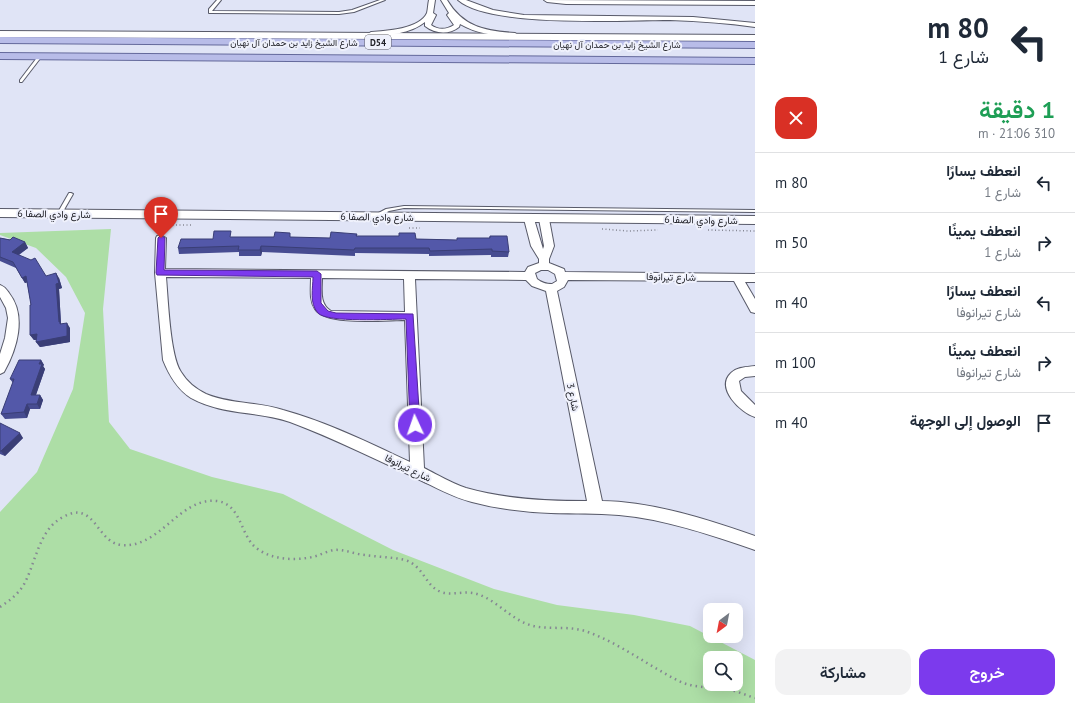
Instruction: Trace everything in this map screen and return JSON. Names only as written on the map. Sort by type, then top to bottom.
[{"type":"main road","name":"شارع الشيخ زايد بن حمدان آل نهيان","points":[[0,40],[755,45]]},
{"type":"main road","name":"شارع الشيخ زايد بن حمدان آل نهيان","points":[[0,56],[755,61]]},
{"type":"main road","name":"شارع وادي الصفا 6","points":[[0,213],[372,217],[530,225],[755,220]]},
{"type":"street","points":[[432,0],[435,12],[426,23],[428,26],[438,30],[451,30],[456,27],[457,23],[446,9],[443,0]]},
{"type":"street","points":[[313,36],[332,34],[378,34],[405,29],[419,23],[429,16],[432,0]]},
{"type":"street","points":[[443,0],[458,19],[473,27],[486,31],[509,35],[600,38]]},
{"type":"street","points":[[461,0],[484,10],[508,15],[570,18],[706,19],[755,25]]},
{"type":"street","points":[[547,0],[566,2],[688,1],[755,3]]},
{"type":"street","points":[[591,7],[755,8]]},
{"type":"street","points":[[0,33],[755,38]]},
{"type":"street","points":[[530,225],[536,246],[543,260],[563,276],[563,281],[561,284],[551,288],[537,285],[532,281],[530,276],[532,270],[540,266],[543,260],[549,246],[546,225]]},
{"type":"street","name":"شارع تيرانوفا","points":[[161,238],[160,273],[169,360],[176,377],[190,391],[203,398],[216,402],[271,411],[291,418],[464,493],[501,502],[556,507],[627,509],[660,516],[755,543]]},
{"type":"street","points":[[160,273],[530,276]]},
{"type":"street","points":[[317,274],[317,303],[321,311],[325,314],[336,316],[410,316]]},
{"type":"street","points":[[409,275],[417,472]]},
{"type":"street","name":"شارع تيرانوفا","points":[[563,276],[755,278]]},
{"type":"street","points":[[738,278],[755,309]]},
{"type":"street","points":[[0,288],[8,298],[14,320],[13,333],[0,369]]},
{"type":"street","name":"شارع 3","points":[[551,288],[596,507]]},
{"type":"street","points":[[755,371],[740,373],[735,376],[732,382],[732,389],[736,398],[755,412]]},
{"type":"lane","points":[[219,0],[210,9],[210,12],[339,13],[353,11],[383,0]]},
{"type":"lane","points":[[21,82],[40,56]]},
{"type":"lane","points":[[59,214],[71,194]]},
{"type":"lane","points":[[372,217],[388,210],[404,207],[755,211]]},
{"type":"path","points":[[0,608],[14,597],[24,586],[30,575],[48,529],[63,516],[73,513],[81,513],[89,516],[111,542],[128,546],[147,539],[188,509],[198,504],[216,501],[229,506],[234,510],[238,515],[251,543],[266,554],[287,559],[300,559],[312,557],[332,550],[341,550],[365,556],[407,561],[421,570],[431,584],[440,592],[452,594],[469,592],[478,594],[524,623],[540,628],[582,630],[639,657],[682,682],[696,687],[733,691],[755,698]]},
{"type":"green space","points":[[111,229],[103,309],[109,422],[130,449],[212,477],[283,494],[393,550],[494,589],[557,605],[634,615],[690,626],[703,633],[703,643],[722,643],[738,651],[703,651],[703,691],[743,691],[743,654],[755,660],[755,703],[0,703],[0,512],[37,472],[73,389],[85,313],[66,277],[36,248],[0,235],[0,233]]},
{"type":"building","points":[[214,231],[231,231],[230,237],[274,237],[275,232],[290,233],[290,237],[330,238],[331,232],[357,234],[356,236],[399,236],[399,233],[415,233],[416,239],[457,240],[457,238],[490,238],[490,236],[507,236],[509,252],[492,251],[492,249],[430,251],[429,248],[355,248],[354,250],[261,246],[260,250],[238,250],[239,246],[178,248],[181,239],[213,239]]},
{"type":"building","points":[[13,237],[25,242],[12,252],[31,260],[35,258],[46,276],[56,273],[59,283],[56,284],[59,322],[60,324],[67,323],[67,336],[36,342],[37,334],[30,335],[31,305],[26,276],[22,278],[13,262],[0,257],[0,238],[10,240]]},
{"type":"building","points":[[19,360],[41,360],[39,364],[42,364],[31,395],[40,395],[37,404],[27,404],[24,412],[1,414],[14,379],[10,379]]},
{"type":"building","points":[[0,423],[20,433],[1,451],[0,451]]},
{"type":"route","points":[[161,238],[160,273],[317,274],[317,303],[318,307],[325,314],[336,316],[410,316],[415,425]]}]
